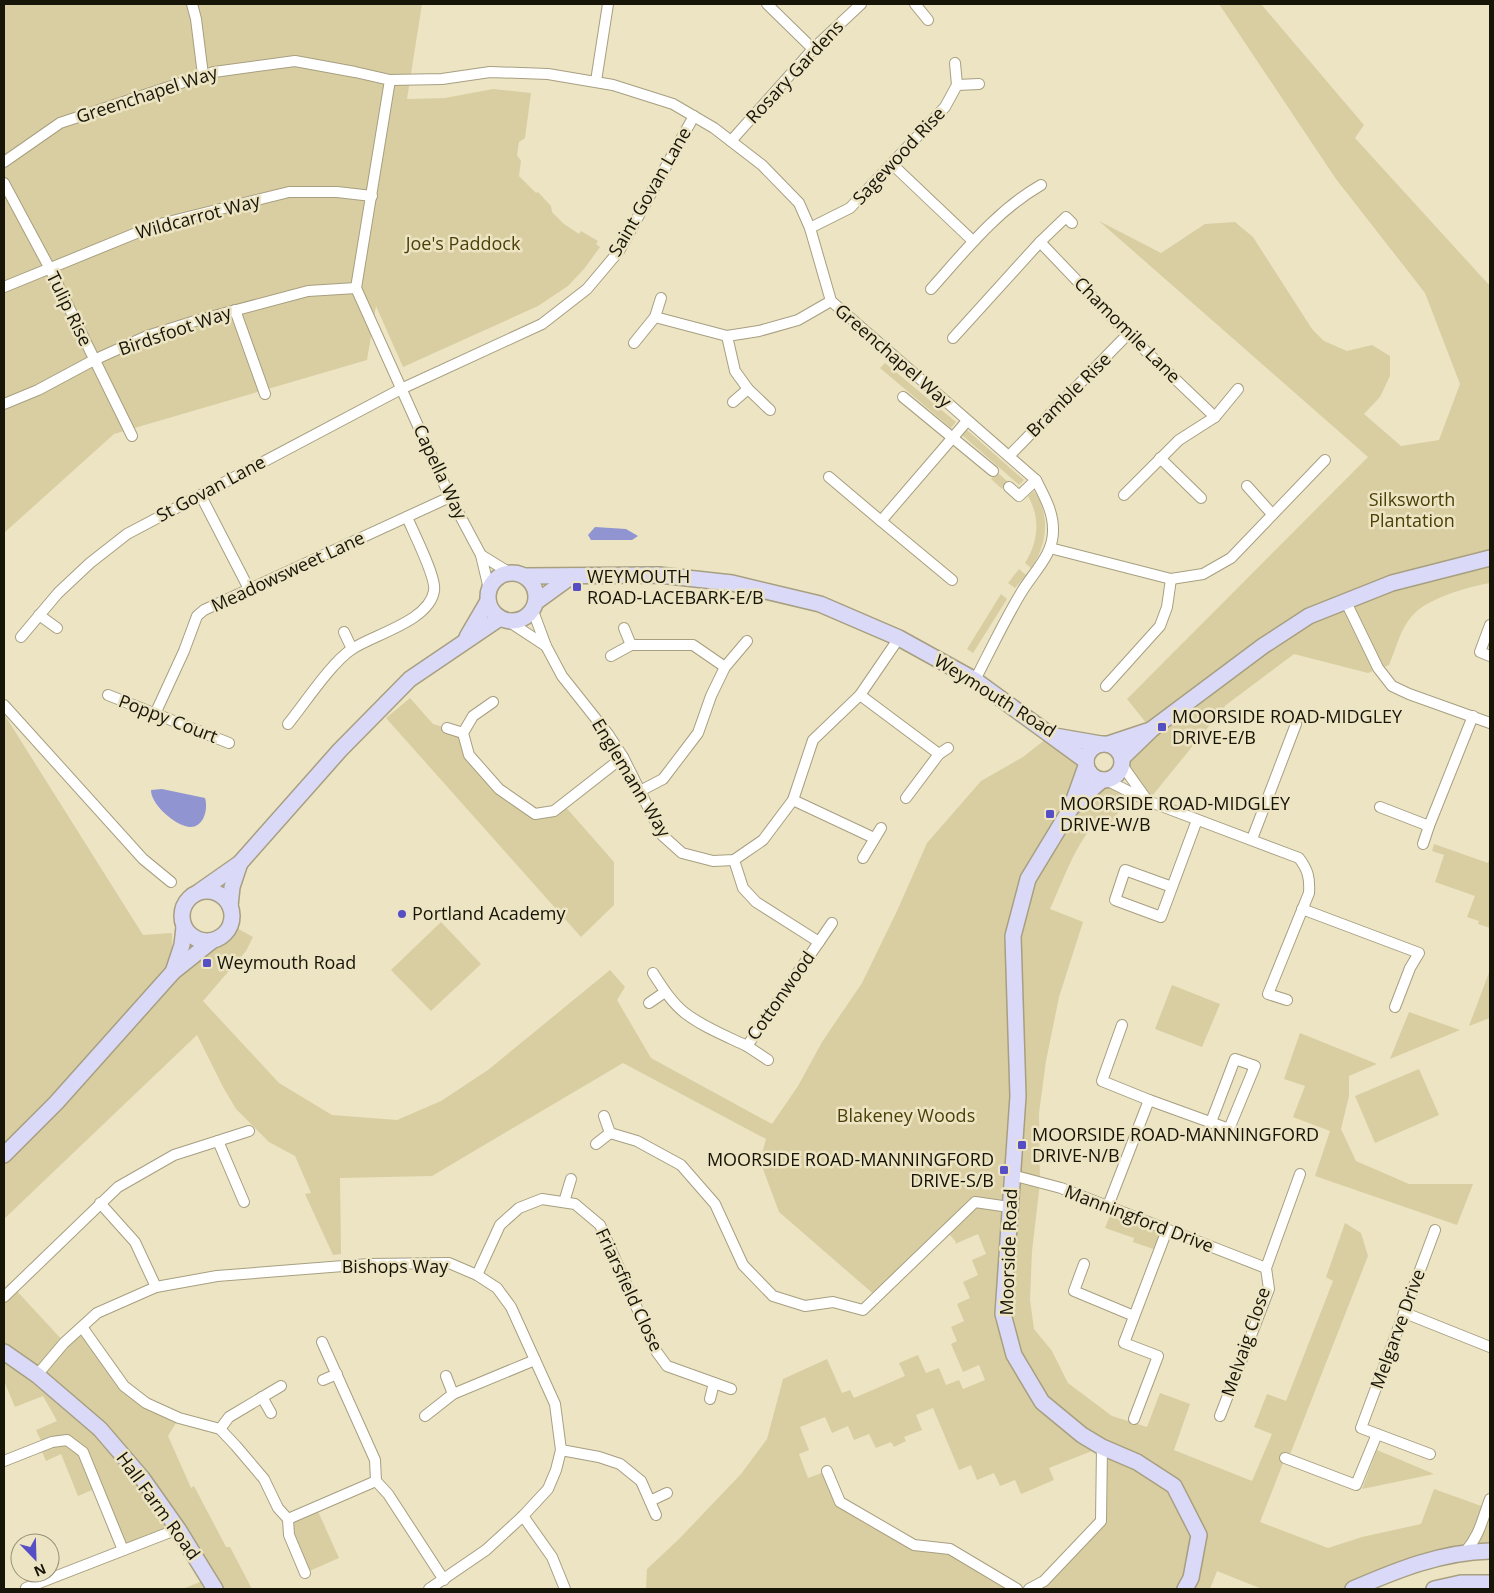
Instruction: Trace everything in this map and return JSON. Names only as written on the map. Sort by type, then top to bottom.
[{"type":"street","points":[[192,4],[196,18],[203,76]]},
{"type":"street","points":[[596,81],[608,4]]},
{"type":"street","points":[[767,4],[813,49]]},
{"type":"street","name":"Rosary Gardens","points":[[731,141],[813,49],[861,4]]},
{"type":"street","points":[[916,4],[928,20]]},
{"type":"street","name":"Greenchapel Way","points":[[4,162],[60,124],[214,72],[295,61],[390,80],[442,79],[490,72],[548,74],[596,81],[673,104],[731,141],[762,165],[799,203],[810,228],[830,301],[1036,480],[1050,506],[1054,531],[1050,548],[1038,571],[1022,591],[975,680]]},
{"type":"street","points":[[955,63],[957,85],[979,84]]},
{"type":"street","points":[[356,288],[390,80]]},
{"type":"street","name":"Sagewood Rise","points":[[810,228],[850,208],[946,108],[957,85]]},
{"type":"street","name":"Saint Govan Lane","points":[[401,389],[542,324],[587,289],[619,251],[694,116]]},
{"type":"street","points":[[893,165],[973,241]]},
{"type":"street","name":"Tulip Rise","points":[[4,183],[49,267],[132,436]]},
{"type":"street","points":[[931,289],[1003,210],[1040,185]]},
{"type":"street","name":"Wildcarrot Way","points":[[4,287],[49,267],[156,225],[289,192],[337,192],[372,196]]},
{"type":"street","points":[[954,338],[1040,242],[1066,217],[1072,222]]},
{"type":"street","name":"Chamomile Lane","points":[[1040,242],[1128,334],[1215,416]]},
{"type":"street","name":"Capella Way","points":[[356,288],[450,497],[481,555],[489,595]]},
{"type":"street","name":"Birdsfoot Way","points":[[4,404],[38,390],[94,360],[147,336],[195,321],[308,291],[356,288]]},
{"type":"street","points":[[634,343],[656,317],[661,298]]},
{"type":"street","points":[[656,317],[727,336],[759,331],[798,320],[830,301]]},
{"type":"street","points":[[235,310],[265,394]]},
{"type":"street","name":"Bramble Rise","points":[[1009,456],[1128,334]]},
{"type":"street","points":[[727,336],[735,371],[748,389],[770,410]]},
{"type":"street","name":"St Govan Lane","points":[[21,636],[58,592],[90,563],[127,534],[401,389]]},
{"type":"street","points":[[733,402],[748,389]]},
{"type":"street","points":[[1124,496],[1179,440],[1215,416],[1238,389]]},
{"type":"street","points":[[903,397],[992,471]]},
{"type":"street","points":[[881,521],[967,421]]},
{"type":"street","points":[[1160,458],[1202,498]]},
{"type":"street","points":[[1050,548],[1170,579],[1203,574],[1231,558],[1325,460]]},
{"type":"street","points":[[829,477],[952,580]]},
{"type":"street","points":[[1009,487],[1019,496],[1036,480]]},
{"type":"street","points":[[1247,486],[1272,514]]},
{"type":"street","points":[[201,496],[249,589]]},
{"type":"street","name":"Meadowsweet Lane","points":[[156,714],[184,651],[197,616],[204,610],[450,497]]},
{"type":"street","points":[[288,724],[332,668],[352,649],[419,614],[433,597],[435,586],[407,517]]},
{"type":"street","points":[[481,555],[510,573],[525,576],[534,584],[537,596],[534,606]]},
{"type":"street","points":[[1104,744],[1152,729],[1262,646],[1309,616],[1392,583],[1490,558]]},
{"type":"street","points":[[465,641],[497,578],[510,573]]},
{"type":"street","name":"Weymouth Road","points":[[525,576],[659,575],[732,583],[820,604],[899,638],[975,680],[1051,735],[1104,744]]},
{"type":"street","points":[[173,972],[182,945],[184,927],[181,915],[182,908],[191,896],[240,863],[340,750],[410,679],[465,641],[504,620],[522,619],[534,606],[572,576]]},
{"type":"street","points":[[1106,686],[1160,626],[1167,606],[1170,579]]},
{"type":"street","points":[[489,595],[494,613],[504,620]]},
{"type":"street","points":[[1346,602],[1378,668],[1392,686],[1490,723]]},
{"type":"street","name":"Englemann Way","points":[[534,606],[546,646],[562,676],[608,734],[623,757],[662,835],[682,853],[712,861],[734,860]]},
{"type":"street","points":[[39,615],[57,628]]},
{"type":"street","name":"Englemann Way","points":[[504,620],[546,646]]},
{"type":"street","points":[[1490,625],[1480,652],[1490,656]]},
{"type":"street","points":[[624,628],[631,645]]},
{"type":"street","points":[[344,632],[352,649]]},
{"type":"street","points":[[734,860],[763,840],[794,800],[813,740],[860,695],[899,638]]},
{"type":"street","points":[[640,791],[663,779],[698,733],[725,667],[747,641]]},
{"type":"street","points":[[611,656],[631,645],[693,645],[725,667]]},
{"type":"street","name":"Poppy Court","points":[[108,695],[229,743]]},
{"type":"street","points":[[860,695],[939,754]]},
{"type":"street","points":[[493,702],[473,716],[463,733],[469,755],[499,789],[535,814],[554,811],[623,757]]},
{"type":"street","points":[[4,705],[143,859],[171,882]]},
{"type":"street","points":[[1423,844],[1472,716]]},
{"type":"street","points":[[1252,839],[1296,724]]},
{"type":"street","points":[[447,728],[463,733]]},
{"type":"street","name":"Moorside Road","points":[[1071,808],[1104,780],[1116,776],[1122,761],[1152,729]]},
{"type":"street","points":[[1051,735],[1086,763],[1092,776],[1148,801],[1299,858],[1307,869],[1310,882],[1309,893],[1268,994],[1287,1000]]},
{"type":"street","points":[[1104,744],[1117,748],[1122,761],[1148,801]]},
{"type":"street","name":"Moorside Road","points":[[1104,744],[1092,748],[1088,753],[1071,808],[1028,879],[1013,936],[1018,1096],[1003,1314],[1014,1355],[1042,1402],[1082,1435],[1102,1447],[1137,1462],[1174,1486],[1199,1535],[1191,1578],[1185,1589]]},
{"type":"street","points":[[906,798],[939,754],[948,748]]},
{"type":"street","points":[[794,800],[874,838]]},
{"type":"street","points":[[1380,808],[1429,826]]},
{"type":"street","points":[[1172,888],[1125,870],[1115,900],[1161,917],[1172,888],[1196,820]]},
{"type":"street","points":[[863,858],[881,828]]},
{"type":"street","name":"Cottonwood","points":[[653,973],[683,1012],[696,1021],[747,1046],[818,942],[756,902],[744,888],[734,860]]},
{"type":"street","points":[[230,906],[232,887],[240,863]]},
{"type":"street","points":[[4,1154],[56,1103],[173,972],[212,941],[222,936],[230,926],[232,914],[226,899],[214,891],[200,891]]},
{"type":"street","points":[[1302,909],[1419,953],[1410,968],[1395,1007]]},
{"type":"street","points":[[818,942],[832,923]]},
{"type":"street","points":[[184,927],[196,939],[212,941]]},
{"type":"street","points":[[649,1003],[666,992]]},
{"type":"street","points":[[1122,1024],[1102,1081],[1229,1129],[1255,1066],[1235,1059],[1211,1122]]},
{"type":"street","points":[[747,1046],[768,1060]]},
{"type":"street","points":[[1108,1206],[1149,1100]]},
{"type":"street","points":[[604,1116],[610,1133]]},
{"type":"street","points":[[4,1297],[118,1187],[174,1155],[249,1131]]},
{"type":"street","points":[[596,1144],[610,1133]]},
{"type":"street","points":[[610,1133],[637,1141],[681,1165],[715,1204],[743,1265],[773,1296],[805,1306],[833,1302],[863,1310],[975,1202],[1009,1207]]},
{"type":"street","points":[[218,1141],[244,1202]]},
{"type":"street","points":[[1266,1268],[1300,1174]]},
{"type":"street","name":"Manningford Drive","points":[[1012,1175],[1061,1188],[1266,1268]]},
{"type":"street","points":[[564,1202],[571,1179]]},
{"type":"street","name":"Friarsfield Close","points":[[477,1275],[500,1225],[519,1208],[542,1198],[575,1204],[600,1224],[656,1351],[667,1366],[731,1389]]},
{"type":"street","points":[[100,1203],[135,1242],[156,1287]]},
{"type":"street","points":[[1134,1419],[1158,1356],[1124,1343],[1167,1230]]},
{"type":"street","name":"Melgarve Drive","points":[[1377,1434],[1361,1428],[1435,1230]]},
{"type":"street","name":"Bishops Way","points":[[37,1375],[64,1343],[97,1313],[156,1287],[218,1276],[369,1264],[449,1263],[477,1275],[496,1288],[511,1307],[554,1404],[561,1450],[556,1470],[548,1489],[523,1516],[486,1550],[429,1589]]},
{"type":"street","points":[[1084,1264],[1074,1291],[1134,1316]]},
{"type":"street","name":"Melvaig Close","points":[[1220,1416],[1269,1289],[1266,1268]]},
{"type":"street","points":[[1405,1313],[1490,1346]]},
{"type":"street","points":[[82,1326],[124,1386],[146,1402],[179,1418],[220,1430],[236,1446],[264,1479],[278,1508],[288,1518],[289,1535],[305,1573]]},
{"type":"street","points":[[322,1342],[375,1460],[376,1481],[388,1494],[444,1580]]},
{"type":"street","name":"Hall Farm Road","points":[[4,1352],[37,1375],[100,1429],[142,1478],[178,1529],[215,1589]]},
{"type":"street","points":[[425,1416],[454,1394],[535,1360]]},
{"type":"street","points":[[322,1380],[337,1374]]},
{"type":"street","points":[[446,1376],[454,1394]]},
{"type":"street","points":[[710,1399],[714,1383]]},
{"type":"street","points":[[220,1430],[228,1417],[281,1386]]},
{"type":"street","points":[[262,1397],[271,1413]]},
{"type":"street","points":[[1285,1458],[1356,1485],[1377,1434],[1430,1454]]},
{"type":"street","points":[[4,1461],[52,1442],[68,1440],[83,1452],[123,1550]]},
{"type":"street","points":[[1029,1589],[1044,1581],[1101,1521],[1102,1447]]},
{"type":"street","points":[[561,1450],[599,1457],[620,1464],[641,1481],[656,1515]]},
{"type":"street","points":[[827,1471],[840,1502],[914,1545],[950,1549],[1017,1589]]},
{"type":"street","points":[[288,1518],[376,1481]]},
{"type":"street","points":[[650,1501],[667,1493]]},
{"type":"street","points":[[1489,1504],[1490,1524]]},
{"type":"street","points":[[1465,1552],[1474,1542],[1480,1530],[1489,1504]]},
{"type":"street","points":[[523,1516],[552,1557],[565,1589]]},
{"type":"street","points":[[26,1588],[178,1529]]},
{"type":"street","points":[[1353,1589],[1418,1563],[1465,1552],[1490,1551]]},
{"type":"street","points":[[1434,1589],[1461,1583],[1490,1582]]},
{"type":"green space","name":"Joe's Paddock","points":[[4,4],[422,4],[407,99],[445,98],[493,89],[531,93],[525,138],[519,142],[517,155],[521,161],[519,176],[536,193],[538,192],[551,206],[552,212],[564,224],[579,234],[581,231],[598,241],[596,244],[600,247],[584,269],[568,286],[538,306],[403,367],[376,306],[367,360],[114,434],[4,533]]},
{"type":"green space","name":"Silksworth Plantation","points":[[1219,4],[1261,4],[1364,125],[1355,138],[1490,286],[1490,583],[1448,594],[1427,604],[1412,616],[1404,627],[1389,665],[1368,673],[1294,654],[1226,705],[1148,801],[1122,765],[1151,729],[1127,699],[1368,457],[1099,221],[1161,253],[1205,224],[1235,222],[1253,237],[1312,329],[1324,341],[1347,351],[1372,345],[1390,356],[1390,376],[1380,397],[1364,414],[1401,446],[1439,440],[1460,384],[1425,293],[1336,179]]},
{"type":"green space","points":[[885,363],[956,422],[951,428],[880,368]]},
{"type":"green space","points":[[967,430],[1024,480],[1019,485],[962,435]]},
{"type":"green space","points":[[997,472],[1008,482],[1002,489],[991,479]]},
{"type":"green space","points":[[1034,491],[1043,510],[1045,530],[1041,550],[1031,568],[1025,563],[1035,539],[1035,513],[1028,496]]},
{"type":"green space","points":[[1019,569],[1026,575],[1015,588],[1008,583]]},
{"type":"green space","points":[[1001,594],[1007,599],[973,653],[967,649]]},
{"type":"green space","points":[[410,698],[433,724],[463,733],[469,755],[499,789],[535,814],[563,804],[614,862],[614,905],[581,937],[386,718]]},
{"type":"green space","name":"Blakeney Woods","points":[[4,714],[143,935],[172,933],[173,971],[201,949],[226,922],[253,937],[246,951],[203,1001],[279,1083],[332,1115],[397,1120],[441,1101],[488,1070],[610,970],[625,987],[617,1000],[651,1058],[772,1124],[798,1086],[822,1042],[862,983],[927,843],[981,781],[1023,757],[1051,735],[1086,761],[1072,807],[1102,780],[1133,793],[1109,825],[1095,823],[1087,833],[1070,864],[1050,909],[1083,922],[1059,997],[1046,1061],[1039,1113],[1040,1183],[1032,1251],[1030,1300],[1034,1329],[1052,1351],[1068,1383],[1112,1416],[1147,1427],[1160,1393],[1190,1404],[1174,1450],[1252,1481],[1272,1434],[1254,1427],[1267,1394],[1286,1401],[1333,1281],[1326,1277],[1345,1223],[1361,1233],[1368,1256],[1291,1452],[1285,1458],[1260,1522],[1328,1548],[1362,1537],[1421,1524],[1434,1489],[1487,1508],[1490,1505],[1490,1551],[1353,1589],[1262,1589],[1217,1571],[1210,1589],[1029,1589],[1101,1521],[1102,1447],[1049,1468],[1054,1480],[1021,1494],[1015,1480],[1000,1486],[994,1473],[977,1480],[971,1465],[959,1470],[933,1408],[916,1415],[922,1430],[904,1437],[906,1441],[894,1447],[891,1442],[876,1448],[869,1434],[854,1440],[848,1426],[832,1433],[825,1417],[800,1427],[809,1450],[799,1454],[808,1478],[827,1471],[840,1502],[914,1545],[950,1549],[1017,1589],[646,1589],[647,1569],[679,1539],[741,1474],[767,1439],[783,1379],[827,1359],[842,1393],[850,1390],[854,1398],[905,1376],[899,1363],[918,1355],[926,1373],[939,1368],[946,1385],[959,1380],[963,1389],[985,1380],[979,1365],[963,1372],[951,1344],[957,1341],[951,1327],[964,1321],[957,1304],[970,1298],[963,1282],[978,1275],[972,1260],[986,1254],[978,1234],[955,1244],[956,1242],[946,1230],[877,1297],[779,1212],[760,1161],[766,1139],[623,1063],[432,1176],[340,1178],[341,1254],[333,1255],[305,1194],[311,1193],[295,1156],[269,1142],[236,1109],[197,1035],[4,1219]]},
{"type":"green space","points":[[1434,844],[1488,863],[1490,857],[1490,928],[1478,924],[1479,921],[1467,917],[1475,896],[1435,882],[1444,855],[1432,851]]},
{"type":"green space","points":[[441,922],[481,964],[431,1011],[391,970]]},
{"type":"green space","points":[[1490,970],[1490,1018],[1469,1026]]},
{"type":"green space","points":[[1172,985],[1220,1004],[1202,1047],[1155,1029]]},
{"type":"green space","points":[[1409,1012],[1460,1030],[1390,1059]]},
{"type":"green space","points":[[1300,1033],[1377,1064],[1349,1076],[1349,1096],[1341,1129],[1356,1161],[1409,1184],[1473,1184],[1457,1225],[1315,1176],[1330,1131],[1293,1117],[1305,1086],[1284,1079]]},
{"type":"green space","points":[[1419,1069],[1439,1115],[1375,1143],[1355,1096]]},
{"type":"green space","points":[[1113,1208],[1167,1230],[1159,1251],[1133,1242],[1134,1238],[1105,1228]]},
{"type":"green space","points":[[14,1288],[64,1342],[82,1327],[124,1386],[179,1418],[168,1436],[191,1488],[194,1486],[226,1547],[230,1547],[252,1589],[182,1589],[208,1579],[178,1529],[123,1550],[97,1488],[78,1496],[61,1454],[46,1461],[40,1447],[43,1445],[36,1430],[57,1421],[43,1396],[15,1407],[4,1381],[4,1297]]},
{"type":"green space","points":[[1377,1450],[1434,1474],[1362,1489]]},
{"type":"green space","points":[[316,1507],[339,1558],[305,1573],[288,1519]]},
{"type":"water","points":[[595,527],[626,529],[638,536],[632,540],[591,540],[588,535]]},
{"type":"water","points":[[162,789],[205,798],[205,814],[200,823],[191,827],[185,826],[174,821],[163,812],[154,801],[151,790]]},
{"type":"place","name":"WEYMOUTH ROAD-LACEBARK-E/B","points":[[577,587]]},
{"type":"place","name":"MOORSIDE ROAD-MIDGLEY DRIVE-E/B","points":[[1162,727]]},
{"type":"place","name":"MOORSIDE ROAD-MIDGLEY DRIVE-W/B","points":[[1050,814]]},
{"type":"place","name":"Portland Academy","points":[[402,914]]},
{"type":"place","name":"Weymouth Road","points":[[207,963]]},
{"type":"place","name":"MOORSIDE ROAD-MANNINGFORD DRIVE-N/B","points":[[1022,1145]]},
{"type":"place","name":"MOORSIDE ROAD-MANNINGFORD DRIVE-S/B","points":[[1004,1170]]}]
